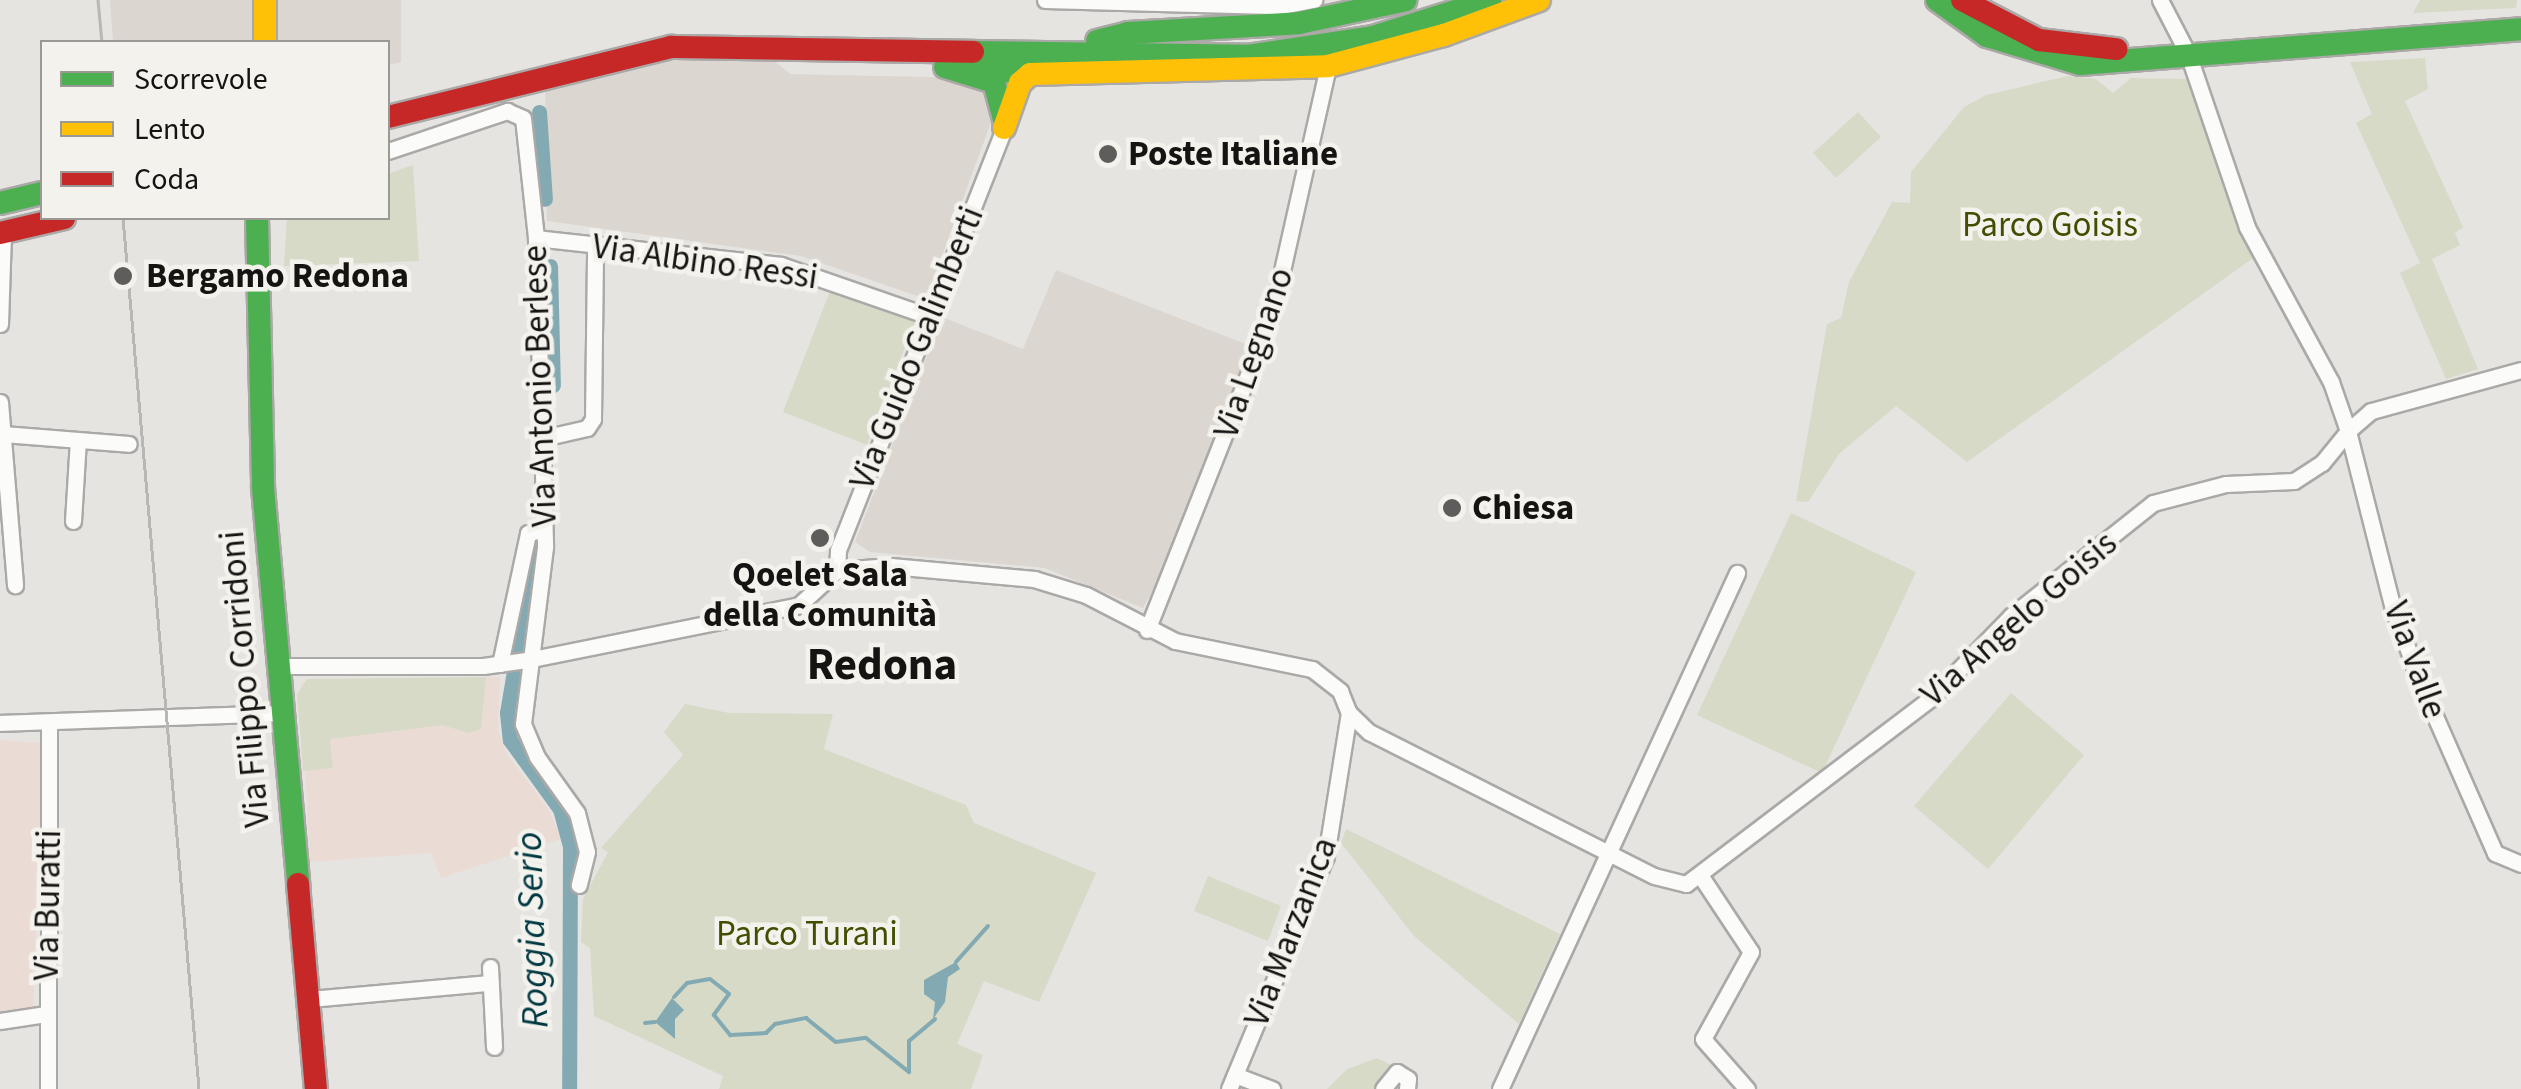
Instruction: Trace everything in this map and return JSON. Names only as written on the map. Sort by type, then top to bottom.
[{"type":"main road","points":[[264,40],[265,0]]},
{"type":"main road","points":[[1098,41],[1128,33],[1300,23],[1406,0]]},
{"type":"main road","points":[[390,104],[671,35],[754,31],[1192,44],[1302,36],[1445,0]]},
{"type":"main road","points":[[390,116],[671,47],[778,45],[1248,56],[1373,38],[1490,0]]},
{"type":"main road","points":[[778,45],[824,61],[1030,74],[1328,66],[1444,35],[1539,0]]},
{"type":"main road","points":[[1937,0],[1982,33],[2052,60],[2094,64],[2518,32]]},
{"type":"main road","points":[[1962,0],[2011,29],[2063,46],[2167,47],[2188,54]]},
{"type":"main road","points":[[946,67],[994,82],[1005,104],[1004,128]]},
{"type":"main road","points":[[1004,128],[1030,74]]},
{"type":"main road","points":[[0,192],[40,184]]},
{"type":"main road","points":[[0,202],[40,193]]},
{"type":"main road","points":[[1,228],[40,211]]},
{"type":"main road","points":[[1,228],[51,220]]},
{"type":"main road","name":"Via Filippo Corridoni","points":[[257,220],[263,488],[316,1089]]},
{"type":"main road","name":"Via Filippo Corridoni","points":[[259,262],[273,220]]},
{"type":"street","points":[[1045,0],[1282,6],[1314,0]]},
{"type":"street","points":[[2160,0],[2188,54],[2247,228],[2331,382],[2348,431]]},
{"type":"street","name":"Via Legnano","points":[[1148,630],[1272,315],[1328,66]]},
{"type":"street","name":"Via Antonio Berlese","points":[[390,150],[507,110],[519,112],[536,238],[543,438],[544,530],[527,660],[526,740],[577,813],[586,852],[579,886]]},
{"type":"street","name":"Via Guido Galimberti","points":[[837,570],[838,550],[1004,128]]},
{"type":"street","points":[[0,324],[1,228]]},
{"type":"street","name":"Via Albino Ressi","points":[[536,238],[781,265],[928,316]]},
{"type":"street","points":[[543,438],[591,426],[594,244]]},
{"type":"street","name":"Via Angelo Goisis","points":[[1700,875],[1932,697],[2011,616],[2152,502],[2226,484],[2294,481],[2322,463],[2348,431],[2371,411],[2521,370]]},
{"type":"street","points":[[0,402],[15,585]]},
{"type":"street","name":"Via Valle","points":[[2348,431],[2394,609],[2420,682],[2494,853],[2521,864]]},
{"type":"street","points":[[2,434],[129,444]]},
{"type":"street","points":[[73,520],[78,440]]},
{"type":"street","points":[[503,663],[528,534],[544,530]]},
{"type":"street","points":[[279,666],[527,660],[799,605],[837,570],[890,566],[1007,573],[1086,595],[1148,630],[1312,669],[1340,690],[1349,712],[1369,732],[1674,886],[1700,875],[1752,952],[1703,1039],[1713,1058],[1747,1089]]},
{"type":"street","points":[[1500,1089],[1612,855],[1737,573]]},
{"type":"street","name":"Via Marzanica","points":[[1232,1082],[1326,856],[1349,712]]},
{"type":"street","points":[[0,723],[283,713]]},
{"type":"street","name":"Via Buratti","points":[[48,1089],[49,722]]},
{"type":"street","points":[[309,1000],[490,975],[494,1047]]},
{"type":"street","points":[[0,1021],[46,1014]]},
{"type":"street","points":[[1383,1089],[1397,1072],[1408,1080],[1407,1089]]},
{"type":"street","points":[[1232,1082],[1272,1089]]},
{"type":"shaded area","points":[[110,0],[401,0],[401,62],[390,65],[390,40],[113,40]]},
{"type":"shaded area","points":[[766,54],[790,74],[972,78],[984,85],[996,109],[926,299],[801,256],[547,221],[545,86],[638,63]]},
{"type":"shaded area","points":[[1056,270],[1253,347],[1181,535],[1143,608],[1045,568],[870,552],[855,542],[942,317],[1023,349]]},
{"type":"shaded area","points":[[500,677],[498,730],[506,753],[549,810],[561,839],[441,878],[431,853],[310,862],[301,682]]},
{"type":"shaded area","points":[[0,740],[43,743],[33,1010],[0,1017]]},
{"type":"green space","points":[[2420,0],[2517,0],[2516,8],[2413,13]]},
{"type":"green space","points":[[2425,58],[2428,89],[2405,101],[2463,227],[2455,233],[2460,245],[2432,259],[2478,369],[2446,379],[2400,273],[2420,263],[2356,123],[2372,114],[2350,62]]},
{"type":"green space","name":"Parco Goisis","points":[[2068,76],[2096,79],[2113,93],[2131,78],[2187,79],[2256,256],[1967,462],[1896,406],[1839,454],[1808,502],[1796,501],[1827,324],[1841,318],[1849,282],[1892,202],[1910,203],[1911,172],[1964,107],[1986,95]]},
{"type":"green space","points":[[1858,112],[1881,137],[1836,178],[1813,153]]},
{"type":"green space","points":[[413,165],[419,261],[284,266],[287,220],[390,220],[390,173]]},
{"type":"green space","points":[[832,286],[916,319],[867,445],[783,412]]},
{"type":"green space","points":[[1791,513],[1916,572],[1822,773],[1697,715]]},
{"type":"green space","points":[[486,677],[481,729],[468,733],[443,725],[330,739],[333,768],[303,771],[297,694],[307,679]]},
{"type":"green space","points":[[2011,693],[2084,755],[1988,869],[1914,806]]},
{"type":"green space","name":"Parco Turani","points":[[685,704],[729,713],[833,714],[824,749],[966,805],[974,823],[1096,873],[1039,1002],[984,981],[957,1044],[983,1055],[971,1089],[719,1089],[723,1076],[594,1016],[590,948],[581,942],[583,899],[608,852],[601,848],[683,755],[664,732]]},
{"type":"green space","points":[[1346,829],[1560,934],[1519,1024],[1414,936],[1341,843]]},
{"type":"green space","points":[[1208,876],[1281,906],[1268,941],[1194,911]]},
{"type":"green space","points":[[1377,1058],[1391,1065],[1377,1089],[1327,1089],[1347,1069]]},
{"type":"water","points":[[956,962],[960,969],[948,977],[945,1002],[933,1019],[935,1002],[924,994],[924,980]]},
{"type":"water","points":[[672,998],[684,1010],[675,1019],[675,1039],[655,1022]]},
{"type":"waterway","name":"Roggia Serio","points":[[539,112],[545,199]]},
{"type":"waterway","name":"Roggia Serio","points":[[550,266],[553,385]]},
{"type":"waterway","name":"Roggia Serio","points":[[535,547],[507,713],[510,740],[560,809],[570,847],[569,1089]]},
{"type":"waterway","points":[[956,962],[988,926]]},
{"type":"waterway","points":[[674,997],[687,983],[710,979],[729,994],[714,1015],[730,1035],[766,1033],[775,1024],[806,1018],[836,1042],[866,1038],[909,1072],[909,1041],[935,1019]]},
{"type":"waterway","points":[[645,1023],[655,1022]]},
{"type":"tram line","points":[[98,0],[102,40]]},
{"type":"tram line","points":[[123,220],[199,1089]]},
{"type":"traffic: fast","points":[[1097,41],[1128,33],[1299,23],[1406,0]]},
{"type":"traffic: fast","points":[[973,52],[1248,56],[1373,37],[1490,0]]},
{"type":"traffic: fast","points":[[1937,0],[1987,36],[2080,64],[2521,29]]},
{"type":"traffic: fast","points":[[945,67],[994,82],[1004,119]]},
{"type":"traffic: fast","points":[[969,67],[1030,74]]},
{"type":"traffic: fast","points":[[0,203],[40,193]]},
{"type":"traffic: fast","points":[[257,220],[263,488],[298,884]]},
{"type":"traffic: slow","points":[[265,0],[265,40]]},
{"type":"traffic: slow","points":[[1004,128],[1020,83],[1030,74],[1328,66],[1444,35],[1539,0]]},
{"type":"traffic: jam","points":[[1962,0],[2039,40],[2116,49]]},
{"type":"traffic: jam","points":[[390,117],[671,47],[973,52]]},
{"type":"traffic: jam","points":[[0,233],[55,220]]},
{"type":"traffic: jam","points":[[298,884],[316,1089]]},
{"type":"place","name":"Poste Italiane","points":[[1108,154]]},
{"type":"place","name":"Bergamo Redona","points":[[123,276]]},
{"type":"place","name":"Chiesa","points":[[1452,508]]},
{"type":"place","name":"Qoelet Sala della Comunità","points":[[820,538]]},
{"type":"district","name":"Redona","points":[[882,666]]}]
